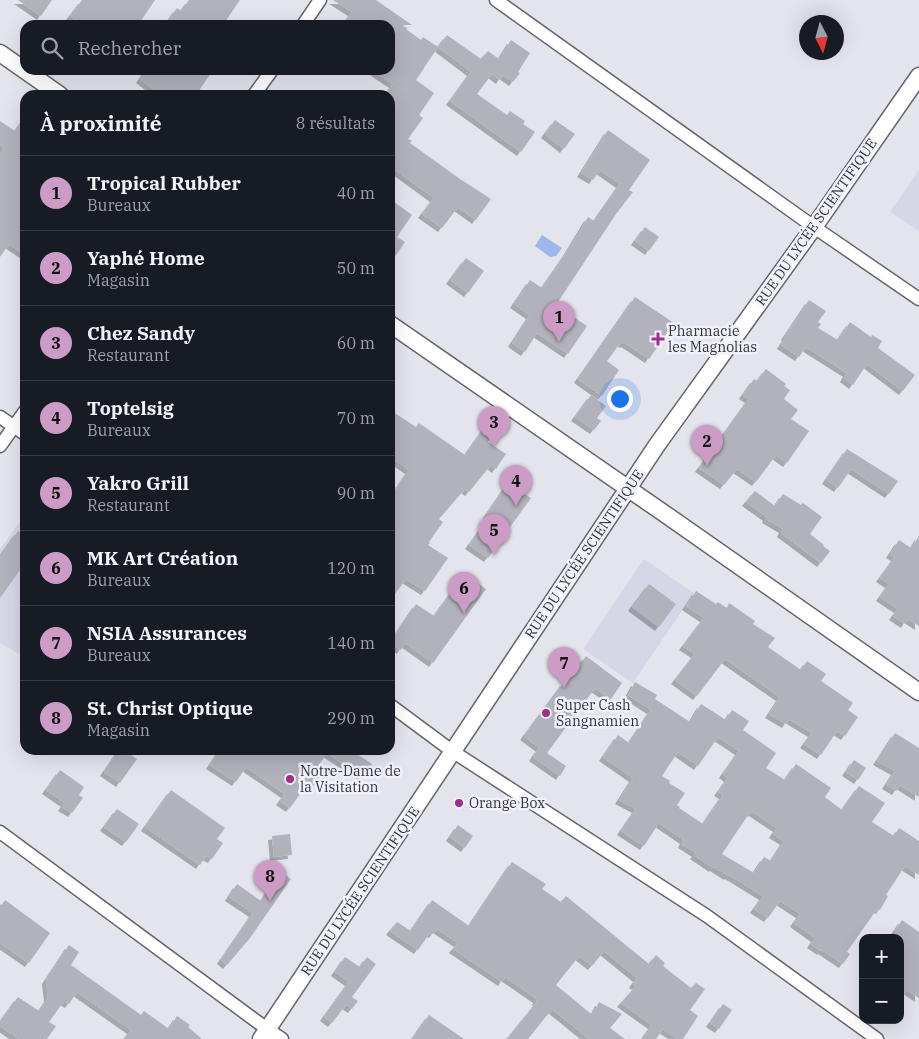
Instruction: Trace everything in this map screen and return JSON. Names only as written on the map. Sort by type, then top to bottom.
[{"type":"street","points":[[306,20],[320,0]]},
{"type":"street","points":[[496,0],[814,227],[919,299]]},
{"type":"street","points":[[0,54],[20,68]]},
{"type":"street","points":[[31,75],[53,90]]},
{"type":"street","points":[[258,90],[268,75]]},
{"type":"street","name":"RUE DU LYCÉE SCIENTIFIQUE","points":[[264,1034],[657,445],[814,227],[919,76]]},
{"type":"street","points":[[395,327],[919,692]]},
{"type":"street","points":[[0,417],[20,430]]},
{"type":"street","points":[[0,446],[20,418]]},
{"type":"street","points":[[395,708],[452,751],[707,916],[877,1039]]},
{"type":"street","points":[[0,832],[264,1034],[282,1039]]},
{"type":"shaded area","points":[[919,170],[919,231],[890,212]]},
{"type":"shaded area","points":[[20,524],[20,654],[0,643],[0,549]]},
{"type":"shaded area","points":[[644,559],[694,593],[633,683],[583,649]]},
{"type":"water","points":[[542,235],[562,248],[556,256],[550,257],[535,246]]},
{"type":"building","points":[[18,0],[52,0],[41,16]]},
{"type":"building","points":[[82,0],[155,0],[141,20],[76,20],[70,16]]},
{"type":"building","points":[[189,0],[240,0],[226,20],[169,20],[177,8],[181,11]]},
{"type":"building","points":[[333,0],[376,0],[412,25],[404,25],[403,27],[421,40],[423,37],[438,47],[416,80],[434,93],[419,115],[423,118],[408,139],[412,141],[410,143],[491,199],[476,220],[458,207],[442,228],[422,214],[434,198],[395,170],[395,90],[388,90],[393,84],[380,75],[395,75],[395,20],[346,20],[352,12]]},
{"type":"building","points":[[447,35],[481,59],[488,51],[499,59],[511,40],[530,53],[513,82],[503,75],[500,80],[492,74],[477,94],[507,115],[510,111],[525,121],[523,124],[535,132],[521,152],[450,101],[471,72],[438,47]]},
{"type":"building","points":[[143,75],[210,75],[199,90],[154,90],[140,79]]},
{"type":"building","points":[[555,120],[575,134],[564,149],[545,134]]},
{"type":"building","points":[[0,121],[15,131],[20,124],[20,252],[9,244],[0,257],[0,154],[4,147],[0,144]]},
{"type":"building","points":[[608,130],[650,160],[629,190],[633,192],[616,214],[556,305],[587,326],[568,354],[537,333],[525,352],[512,343],[530,315],[514,304],[530,280],[542,288],[588,217],[594,221],[620,184],[600,170],[593,180],[581,173]]},
{"type":"building","points":[[395,203],[412,215],[397,237],[405,242],[395,257]]},
{"type":"building","points":[[645,227],[659,237],[649,251],[635,241]]},
{"type":"building","points":[[466,258],[484,271],[468,293],[450,280]]},
{"type":"building","points":[[635,297],[674,323],[649,359],[621,342],[607,361],[619,370],[602,396],[578,379]]},
{"type":"building","points":[[809,300],[826,311],[818,322],[821,324],[818,328],[838,340],[850,322],[871,337],[872,335],[882,341],[878,348],[915,375],[903,391],[867,364],[853,385],[844,378],[847,373],[806,347],[799,357],[781,345]]},
{"type":"building","points":[[766,369],[786,384],[784,386],[790,390],[784,399],[798,410],[791,419],[809,431],[787,463],[776,455],[756,482],[737,469],[724,485],[699,468],[749,399],[743,395],[754,379],[757,381]]},
{"type":"building","points":[[591,395],[606,406],[597,418],[601,421],[594,430],[575,417]]},
{"type":"building","points":[[395,413],[416,427],[419,423],[465,455],[490,420],[499,427],[488,442],[506,454],[496,469],[491,465],[469,492],[465,489],[439,519],[443,522],[429,542],[428,545],[448,558],[425,591],[406,579],[395,594],[395,491],[409,470],[395,460]]},
{"type":"building","points":[[847,449],[898,481],[889,494],[851,469],[838,488],[826,480]]},
{"type":"building","points":[[508,483],[531,498],[488,558],[469,545],[490,516],[487,514]]},
{"type":"building","points":[[755,491],[775,506],[783,494],[801,505],[803,503],[822,517],[810,534],[830,551],[821,563],[781,533],[783,529],[766,519],[767,517],[746,502]]},
{"type":"building","points":[[18,531],[20,532],[20,570],[0,598],[0,556]]},
{"type":"building","points":[[919,536],[919,626],[908,619],[905,624],[893,616],[898,609],[880,597],[889,584],[880,578],[895,557],[890,554],[899,540],[911,548]]},
{"type":"building","points":[[465,574],[486,589],[433,663],[405,643],[401,650],[395,646],[395,636],[416,604],[434,616]]},
{"type":"building","points":[[649,584],[676,604],[659,627],[632,607]]},
{"type":"building","points":[[696,591],[716,604],[718,602],[727,608],[729,603],[755,621],[753,624],[775,638],[768,647],[801,670],[807,661],[826,674],[821,681],[853,703],[848,710],[858,717],[845,736],[837,731],[821,755],[804,744],[812,733],[789,719],[786,724],[769,714],[780,697],[725,659],[697,696],[675,680],[695,654],[683,646],[704,618],[686,606]]},
{"type":"building","points":[[586,656],[622,683],[611,699],[595,688],[547,753],[566,766],[560,776],[533,757],[539,748],[544,751],[524,736]]},
{"type":"building","points":[[635,682],[657,695],[655,699],[690,722],[701,704],[726,720],[732,710],[749,721],[743,730],[776,753],[766,768],[785,780],[796,764],[831,788],[825,797],[842,810],[859,786],[885,803],[872,822],[894,836],[899,828],[919,841],[919,875],[905,866],[886,895],[888,896],[880,910],[877,909],[847,952],[850,954],[843,964],[811,944],[815,938],[794,923],[800,914],[780,901],[768,918],[754,909],[763,896],[694,855],[696,853],[682,844],[684,840],[659,823],[644,846],[621,831],[636,809],[619,800],[633,778],[603,757],[618,735],[629,743],[651,710],[628,695]],"holes":[[[718,737],[739,751],[723,774],[728,778],[718,792],[723,795],[703,824],[679,808],[677,805],[685,793],[662,776],[678,752],[698,766]],[[750,812],[777,828],[773,834],[784,841],[771,861],[764,857],[754,873],[722,854]]]},
{"type":"building","points":[[895,733],[919,748],[919,797],[900,785],[896,791],[886,785],[895,771],[877,761]]},
{"type":"building","points":[[116,755],[131,755],[137,759],[120,783],[104,772]]},
{"type":"building","name":"Notre-Dame de la Visitation","points":[[217,755],[326,755],[315,771],[321,775],[312,788],[307,784],[290,808],[280,801],[285,794],[246,767],[236,782],[210,765]]},
{"type":"building","name":"Notre-Dame de la Visitation","points":[[330,755],[358,755],[372,764],[364,777]]},
{"type":"building","points":[[854,760],[866,768],[858,780],[846,772]]},
{"type":"building","points":[[60,770],[84,787],[79,795],[83,798],[72,813],[62,807],[65,803],[46,790]]},
{"type":"building","points":[[171,790],[225,828],[217,839],[223,843],[212,859],[206,856],[200,865],[145,827]]},
{"type":"building","points":[[117,809],[139,824],[126,842],[104,827]]},
{"type":"building","points":[[458,825],[473,836],[465,848],[450,837]]},
{"type":"building","points":[[290,834],[292,855],[274,857],[272,836]]},
{"type":"building","points":[[512,862],[546,884],[542,889],[561,902],[566,896],[649,964],[656,955],[665,963],[663,966],[691,988],[696,983],[705,989],[690,1010],[698,1016],[683,1039],[678,1039],[663,1029],[656,1039],[642,1039],[652,1025],[621,1003],[636,986],[633,984],[637,978],[604,951],[592,966],[579,956],[556,985],[590,1013],[593,1014],[599,1002],[622,1014],[610,1028],[625,1039],[589,1039],[552,1009],[528,1039],[507,1039],[537,1002],[537,999],[505,977],[502,982],[453,949],[458,943],[437,929],[433,934],[430,933],[418,950],[390,931],[397,922],[411,931],[432,900],[469,926]]},
{"type":"building","points":[[281,872],[291,879],[250,938],[227,965],[221,960],[253,913],[229,897],[237,884],[261,901]]},
{"type":"building","points":[[5,900],[50,933],[29,963],[0,943],[0,908]]},
{"type":"building","points":[[902,920],[919,932],[919,998],[907,990],[904,994],[904,934],[894,932]]},
{"type":"building","points":[[69,945],[79,952],[71,965],[141,1015],[144,1011],[169,1029],[177,1016],[190,1025],[188,1027],[202,1039],[124,1039],[131,1030],[77,992],[69,1004],[64,1001],[49,1022],[56,1026],[47,1039],[19,1039],[0,1026],[0,1022],[18,997],[39,1011],[48,998],[46,980]]},
{"type":"building","points":[[345,957],[360,967],[367,957],[376,964],[352,997],[358,1001],[352,1009],[346,1005],[332,1023],[324,1017],[349,982],[335,972]]},
{"type":"building","points":[[723,1004],[732,1010],[719,1029],[710,1023]]},
{"type":"building","points":[[429,1015],[464,1039],[412,1039]]},
{"type":"place","name":"Pharmacie les Magnolias","points":[[658,339]]},
{"type":"place","name":"Tropical Rubber","points":[[559,342]]},
{"type":"place","name":"Chez Sandy","points":[[494,447]]},
{"type":"place","name":"Yaphé Home","points":[[707,466]]},
{"type":"place","name":"Toptelsig","points":[[516,506]]},
{"type":"place","name":"Yakro Grill","points":[[494,555]]},
{"type":"place","name":"MK Art Création","points":[[464,613]]},
{"type":"place","name":"NSIA Assurances","points":[[564,688]]},
{"type":"place","name":"Super Cash Sangnamien","points":[[546,713]]},
{"type":"place","name":"Notre-Dame de la Visitation","points":[[290,779]]},
{"type":"place","name":"Orange Box","points":[[459,803]]},
{"type":"place","name":"St. Christ Optique","points":[[270,901]]}]
